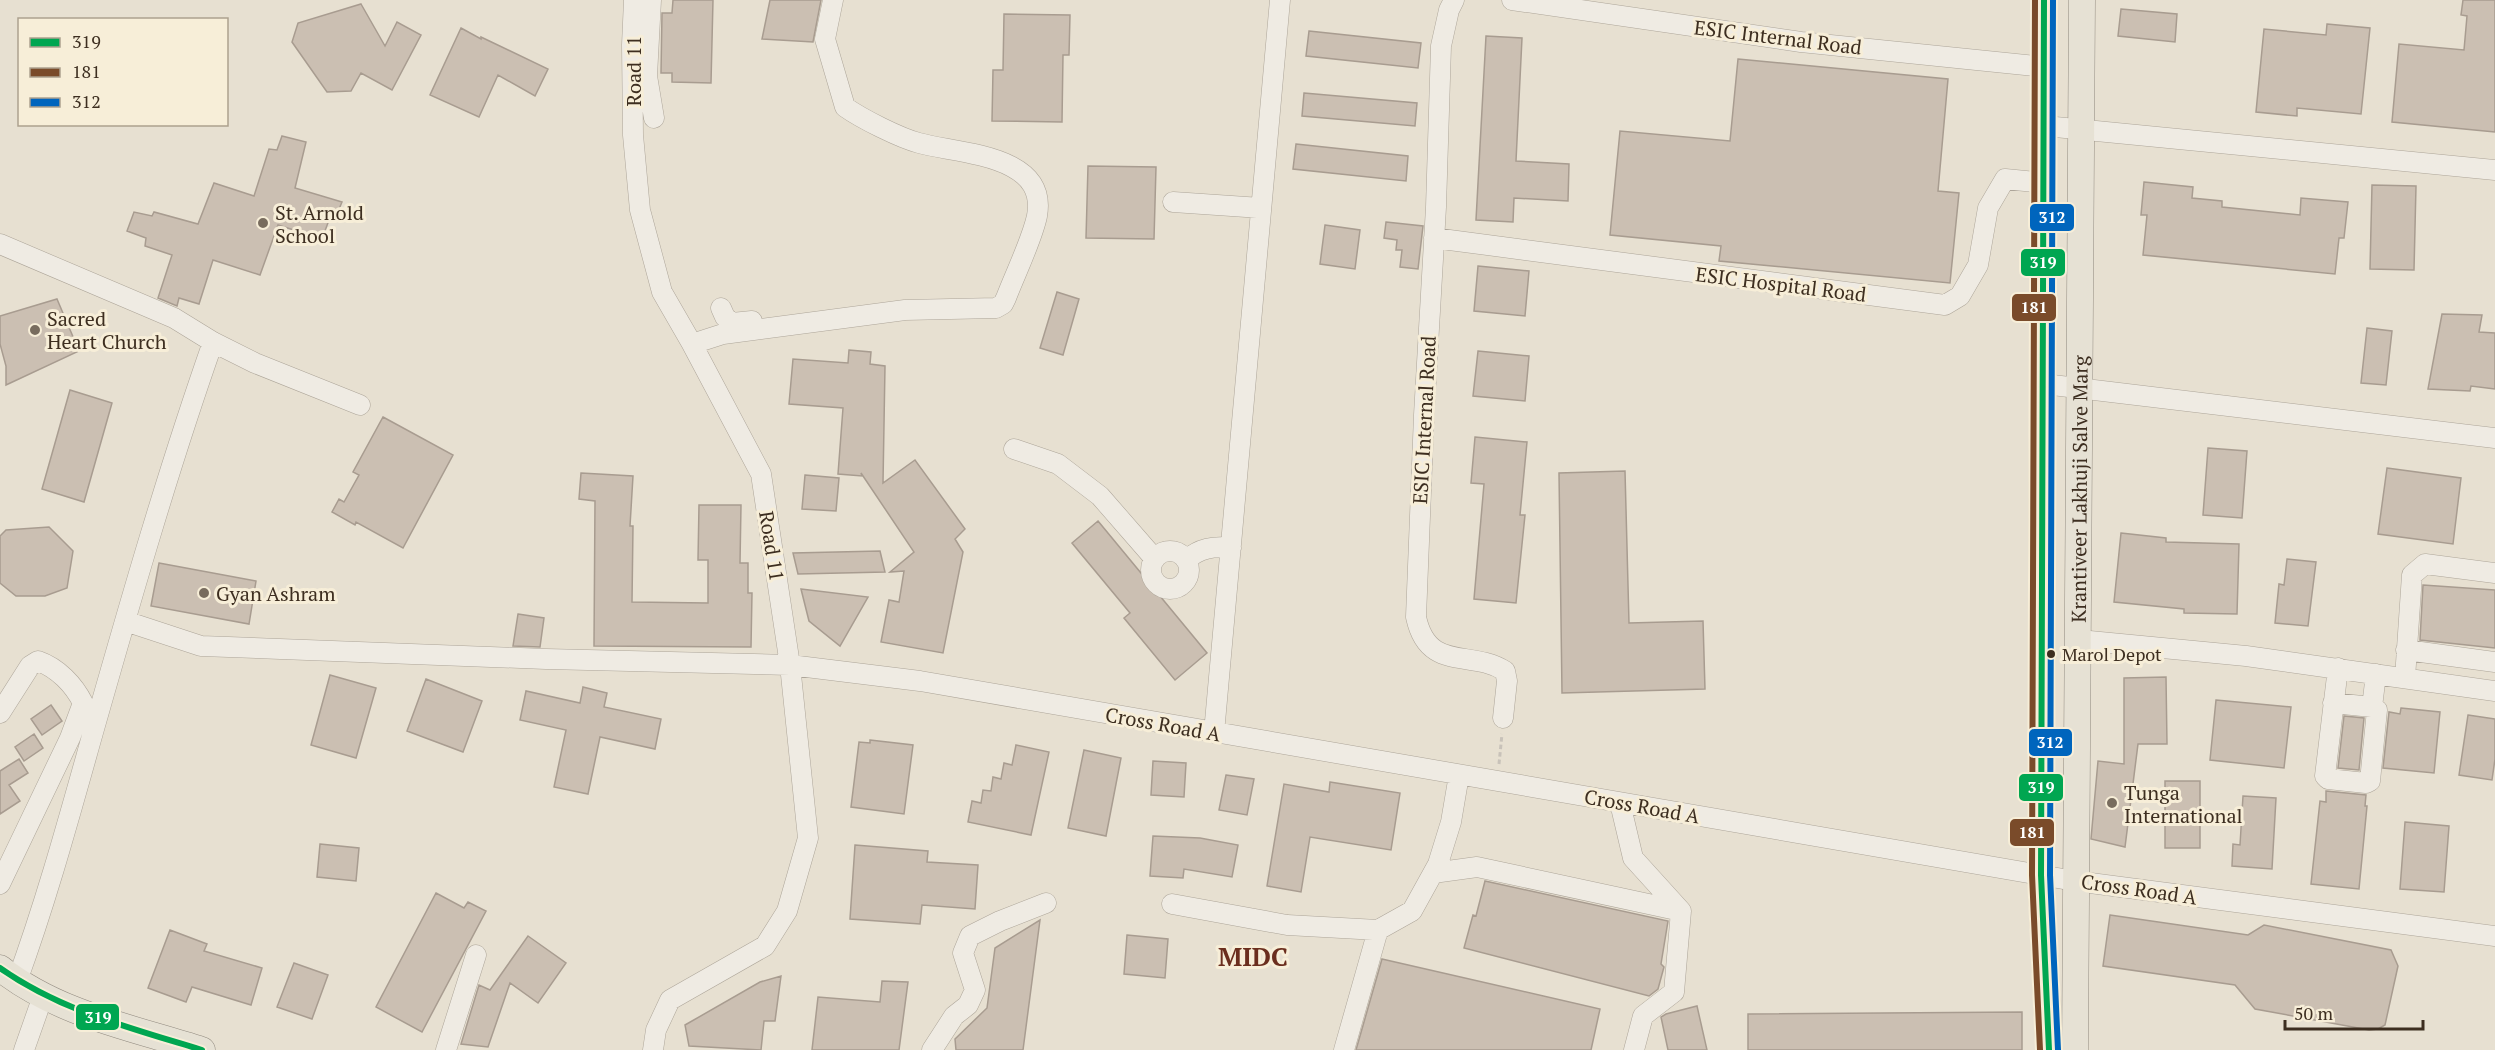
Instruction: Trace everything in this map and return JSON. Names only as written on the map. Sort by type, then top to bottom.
[{"type":"main road","name":"Krantiveer Lakhuji Salve Marg","points":[[2044,0],[2046,68],[2041,875],[2049,1050]]},
{"type":"main road","name":"Krantiveer Lakhuji Salve Marg","points":[[2075,1050],[2082,0]]},
{"type":"main road","points":[[8,975],[59,1004],[202,1050]]},
{"type":"street","name":"Road 11","points":[[634,0],[633,135],[640,210],[662,292],[761,474],[790,665],[808,838],[787,911],[765,946],[670,1000],[656,1030],[653,1050]]},
{"type":"street","points":[[651,0],[647,76],[654,118]]},
{"type":"street","points":[[692,344],[723,334],[907,309],[996,308],[1003,304],[1035,221],[1036,194],[1026,176],[1016,168],[1002,162],[917,142],[845,107],[825,39],[833,0]]},
{"type":"street","points":[[1214,733],[1280,0]]},
{"type":"street","name":"ESIC Internal Road","points":[[1454,0],[1449,10],[1441,46],[1416,617],[1419,633],[1428,644],[1442,654],[1458,660],[1494,663],[1505,670],[1507,681],[1503,718]]},
{"type":"street","name":"ESIC Internal Road","points":[[1512,0],[1801,42],[2046,68]]},
{"type":"street","points":[[2045,126],[2495,170]]},
{"type":"street","name":"ESIC Hospital Road","points":[[1434,238],[1945,305],[1960,296],[1978,265],[1988,208],[2005,179],[2045,183]]},
{"type":"street","points":[[1173,202],[1261,208]]},
{"type":"street","points":[[0,244],[174,318],[213,342],[255,363],[360,405]]},
{"type":"street","points":[[721,308],[729,321],[737,323],[900,301],[907,304],[907,309]]},
{"type":"street","points":[[8,975],[32,939],[178,441],[213,342]]},
{"type":"street","points":[[2044,384],[2495,438]]},
{"type":"street","points":[[1014,449],[1058,464],[1091,489],[1154,558]]},
{"type":"street","points":[[1186,560],[1201,550],[1215,546],[1231,548]]},
{"type":"street","points":[[1165,551],[1171,551],[1177,552],[1186,560],[1189,572],[1184,584],[1173,590],[1155,583],[1150,571],[1154,558],[1165,551]]},
{"type":"street","points":[[2404,678],[2412,575],[2425,564],[2495,573]]},
{"type":"street","name":"Cross Road A","points":[[125,621],[201,646],[546,659],[790,665],[920,681],[2075,881],[2495,936]]},
{"type":"street","points":[[2079,640],[2246,656],[2495,691]]},
{"type":"street","points":[[2406,650],[2495,662]]},
{"type":"street","points":[[0,713],[30,666],[38,661],[47,664],[68,682],[83,703],[70,738],[0,884]]},
{"type":"street","points":[[2333,703],[2372,707],[2377,710],[2370,781],[2366,783],[2328,779],[2325,776],[2333,703],[2338,668]]},
{"type":"street","points":[[2372,707],[2376,674]]},
{"type":"street","points":[[1172,904],[1287,924],[1378,930],[1412,911],[1438,864],[1451,822],[1460,775]]},
{"type":"street","points":[[1620,803],[1633,858],[1681,911],[1674,992],[1643,1016],[1634,1050]]},
{"type":"street","points":[[1433,873],[1477,867],[1681,911]]},
{"type":"street","points":[[932,1050],[954,1016],[968,1005],[975,990],[963,953],[970,936],[1000,921],[1046,903]]},
{"type":"street","points":[[1344,1050],[1378,930]]},
{"type":"street","points":[[446,1050],[476,955]]},
{"type":"street","points":[[24,1050],[43,996]]},
{"type":"path","points":[[1497,782],[1503,718]]},
{"type":"building","points":[[673,0],[713,0],[711,83],[672,82],[672,73],[661,73],[662,13],[672,13]]},
{"type":"building","points":[[770,0],[821,0],[813,42],[762,39]]},
{"type":"building","points":[[2463,0],[2495,0],[2495,132],[2392,122],[2399,44],[2464,50],[2467,16],[2461,15]]},
{"type":"building","points":[[361,4],[385,46],[397,22],[421,35],[392,90],[361,73],[351,91],[327,92],[292,42],[298,23]]},
{"type":"building","points":[[2121,9],[2177,14],[2175,42],[2118,36]]},
{"type":"building","points":[[1004,14],[1070,15],[1069,55],[1063,55],[1062,122],[992,121],[993,70],[1003,70]]},
{"type":"building","points":[[2327,24],[2370,28],[2361,114],[2297,108],[2297,116],[2256,112],[2264,29],[2326,35]]},
{"type":"building","points":[[461,28],[548,69],[535,96],[498,75],[479,117],[430,95]]},
{"type":"building","points":[[1309,31],[1421,43],[1418,68],[1306,56]]},
{"type":"building","points":[[1486,36],[1522,38],[1516,161],[1569,164],[1568,201],[1514,198],[1513,222],[1476,220]]},
{"type":"building","points":[[1738,59],[1948,79],[1938,191],[1959,193],[1950,283],[1719,261],[1721,246],[1610,235],[1620,131],[1730,141]]},
{"type":"building","points":[[1304,93],[1417,103],[1415,126],[1302,116]]},
{"type":"building","name":"St. Arnold School","points":[[282,136],[306,142],[295,188],[342,202],[334,221],[329,220],[322,239],[278,225],[260,275],[213,260],[199,304],[179,298],[177,306],[158,298],[172,255],[145,246],[146,238],[127,231],[134,212],[152,216],[154,212],[198,224],[214,183],[254,196],[269,149],[277,150]]},
{"type":"building","points":[[1296,144],[1408,156],[1406,181],[1293,169]]},
{"type":"building","points":[[1088,166],[1156,167],[1154,239],[1086,238]]},
{"type":"building","points":[[2144,182],[2193,187],[2192,198],[2222,201],[2222,207],[2300,215],[2301,198],[2348,202],[2344,238],[2339,238],[2335,274],[2143,255],[2147,215],[2141,215]]},
{"type":"building","points":[[2372,185],[2416,186],[2414,270],[2370,269]]},
{"type":"building","points":[[1386,222],[1423,226],[1418,269],[1400,267],[1402,250],[1396,250],[1397,240],[1384,238]]},
{"type":"building","points":[[1325,225],[1360,230],[1355,269],[1320,264]]},
{"type":"building","points":[[1478,266],[1529,271],[1525,316],[1474,311]]},
{"type":"building","points":[[1057,292],[1079,299],[1063,355],[1040,348]]},
{"type":"building","name":"Sacred Heart Church","points":[[57,299],[79,351],[6,385],[6,366],[0,344],[0,316]]},
{"type":"building","points":[[2442,314],[2482,315],[2479,332],[2495,333],[2495,389],[2471,386],[2470,391],[2428,389]]},
{"type":"building","points":[[2367,328],[2392,331],[2386,385],[2361,383]]},
{"type":"building","points":[[849,350],[871,352],[870,364],[885,366],[883,483],[915,460],[965,529],[955,539],[963,552],[943,653],[881,642],[889,600],[899,602],[904,571],[890,572],[914,552],[861,473],[862,476],[838,474],[843,408],[789,404],[793,359],[848,363]]},
{"type":"building","points":[[1478,351],[1529,356],[1525,401],[1473,396]]},
{"type":"building","points":[[70,390],[112,403],[84,502],[42,489]]},
{"type":"building","points":[[383,417],[453,455],[403,548],[356,522],[355,525],[332,512],[339,499],[344,502],[359,475],[353,472]]},
{"type":"building","points":[[1475,437],[1527,442],[1520,515],[1525,515],[1516,603],[1474,599],[1484,484],[1471,483]]},
{"type":"building","points":[[2208,448],[2247,451],[2242,518],[2203,515]]},
{"type":"building","points":[[2387,468],[2461,478],[2453,544],[2378,534]]},
{"type":"building","points":[[1625,471],[1629,623],[1703,621],[1705,689],[1562,693],[1559,473]]},
{"type":"building","points":[[581,473],[633,476],[630,526],[633,526],[632,602],[708,603],[708,560],[698,560],[699,505],[741,505],[740,563],[748,563],[748,593],[752,593],[751,647],[594,646],[595,501],[579,499]]},
{"type":"building","points":[[805,475],[839,478],[836,511],[802,509]]},
{"type":"building","points":[[1098,521],[1207,653],[1175,680],[1124,618],[1130,613],[1072,543]]},
{"type":"building","points":[[49,527],[73,551],[67,588],[45,596],[16,596],[0,583],[0,536],[6,530]]},
{"type":"building","points":[[2121,533],[2166,538],[2166,542],[2239,544],[2237,614],[2184,613],[2184,609],[2114,602]]},
{"type":"building","points":[[880,551],[885,572],[798,574],[793,553]]},
{"type":"building","points":[[2287,559],[2316,562],[2308,626],[2275,623],[2279,584],[2284,585]]},
{"type":"building","name":"Gyan Ashram","points":[[159,563],[256,581],[249,624],[151,606]]},
{"type":"building","points":[[2423,585],[2495,590],[2495,648],[2420,640]]},
{"type":"building","points":[[801,589],[868,597],[840,646],[809,621]]},
{"type":"building","points":[[518,614],[544,618],[540,647],[513,646]]},
{"type":"building","points":[[330,675],[376,688],[356,758],[311,745]]},
{"type":"building","points":[[2166,677],[2167,744],[2138,744],[2125,847],[2091,839],[2098,761],[2124,764],[2124,678]]},
{"type":"building","points":[[426,679],[482,701],[463,752],[407,731]]},
{"type":"building","points":[[583,687],[607,693],[604,707],[661,719],[655,749],[600,737],[588,794],[554,787],[566,730],[520,720],[526,691],[580,703]]},
{"type":"building","points":[[2216,700],[2291,707],[2284,768],[2210,760]]},
{"type":"building","points":[[51,705],[62,721],[42,735],[31,719]]},
{"type":"building","points":[[2401,708],[2440,712],[2434,773],[2383,768],[2389,712],[2400,714]]},
{"type":"building","points":[[2468,715],[2495,719],[2495,759],[2492,780],[2459,775]]},
{"type":"building","points":[[2344,716],[2364,718],[2359,770],[2338,768]]},
{"type":"building","points":[[34,734],[43,748],[24,761],[15,747]]},
{"type":"building","points":[[870,740],[913,745],[904,814],[851,807],[859,742],[870,743]]},
{"type":"building","points":[[1016,745],[1049,752],[1031,835],[968,822],[972,801],[981,803],[983,790],[991,791],[993,777],[1001,779],[1004,763],[1012,765]]},
{"type":"building","points":[[1084,750],[1121,758],[1106,836],[1068,828]]},
{"type":"building","points":[[19,759],[28,773],[9,785],[20,801],[0,814],[0,771]]},
{"type":"building","points":[[1153,761],[1186,763],[1184,797],[1151,795]]},
{"type":"building","points":[[1226,775],[1254,779],[1247,815],[1219,810]]},
{"type":"building","points":[[2165,781],[2200,781],[2200,848],[2165,848]]},
{"type":"building","points":[[1330,782],[1400,793],[1391,850],[1310,837],[1301,892],[1267,886],[1284,784],[1329,792]]},
{"type":"building","points":[[2326,791],[2366,795],[2365,806],[2367,806],[2359,889],[2311,884],[2320,801],[2326,802]]},
{"type":"building","points":[[2243,796],[2276,798],[2272,869],[2232,866],[2233,844],[2240,845]]},
{"type":"building","points":[[2405,822],[2449,826],[2444,892],[2400,889]]},
{"type":"building","points":[[1153,836],[1200,838],[1238,845],[1232,877],[1184,869],[1183,878],[1150,876]]},
{"type":"building","points":[[320,844],[359,848],[356,881],[317,877]]},
{"type":"building","points":[[855,845],[928,851],[927,862],[978,865],[975,909],[922,905],[920,924],[850,919]]},
{"type":"building","points":[[1485,881],[1668,921],[1661,964],[1664,967],[1658,989],[1649,996],[1464,948],[1473,915],[1476,916]]},
{"type":"building","points":[[436,893],[464,908],[468,902],[486,911],[422,1032],[376,1007]]},
{"type":"building","points":[[2110,915],[2248,935],[2264,925],[2391,950],[2398,966],[2385,1025],[2369,1030],[2255,1009],[2235,985],[2103,966]]},
{"type":"building","points":[[1040,920],[1023,1050],[956,1050],[955,1039],[987,1008],[995,948]]},
{"type":"building","points":[[170,930],[207,944],[204,951],[262,968],[251,1005],[192,987],[186,1002],[148,988]]},
{"type":"building","points":[[1127,935],[1168,939],[1165,978],[1124,974]]},
{"type":"building","points":[[528,936],[566,963],[538,1003],[510,983],[488,1047],[461,1044],[479,985],[490,990]]},
{"type":"building","points":[[1382,959],[1600,1009],[1591,1050],[1356,1050]]},
{"type":"building","points":[[294,963],[328,975],[312,1019],[277,1007]]},
{"type":"building","points":[[781,976],[775,1021],[764,1021],[761,1050],[689,1046],[685,1025],[760,982]]},
{"type":"building","points":[[882,981],[908,982],[899,1050],[812,1050],[818,997],[880,1002]]},
{"type":"building","points":[[1697,1006],[1707,1050],[1668,1050],[1661,1017]]},
{"type":"building","points":[[2022,1012],[2022,1050],[1748,1050],[1748,1014]]},
{"type":"transit line","name":"181","points":[[2035,0],[2032,875],[2040,1050]]},
{"type":"transit line","name":"319","points":[[2044,0],[2041,875],[2049,1050]]},
{"type":"transit line","name":"312","points":[[2053,0],[2050,875],[2058,1050]]},
{"type":"transit line","name":"319","points":[[0,968],[23,983],[72,1007],[123,1026],[202,1050]]},
{"type":"place","name":"St. Arnold School","points":[[263,223]]},
{"type":"place","name":"Sacred Heart Church","points":[[35,330]]},
{"type":"place","name":"Gyan Ashram","points":[[204,593]]},
{"type":"place","name":"Marol Depot","points":[[2051,654]]},
{"type":"place","name":"Tunga International","points":[[2112,803]]},
{"type":"district","name":"MIDC","points":[[1253,956]]}]
